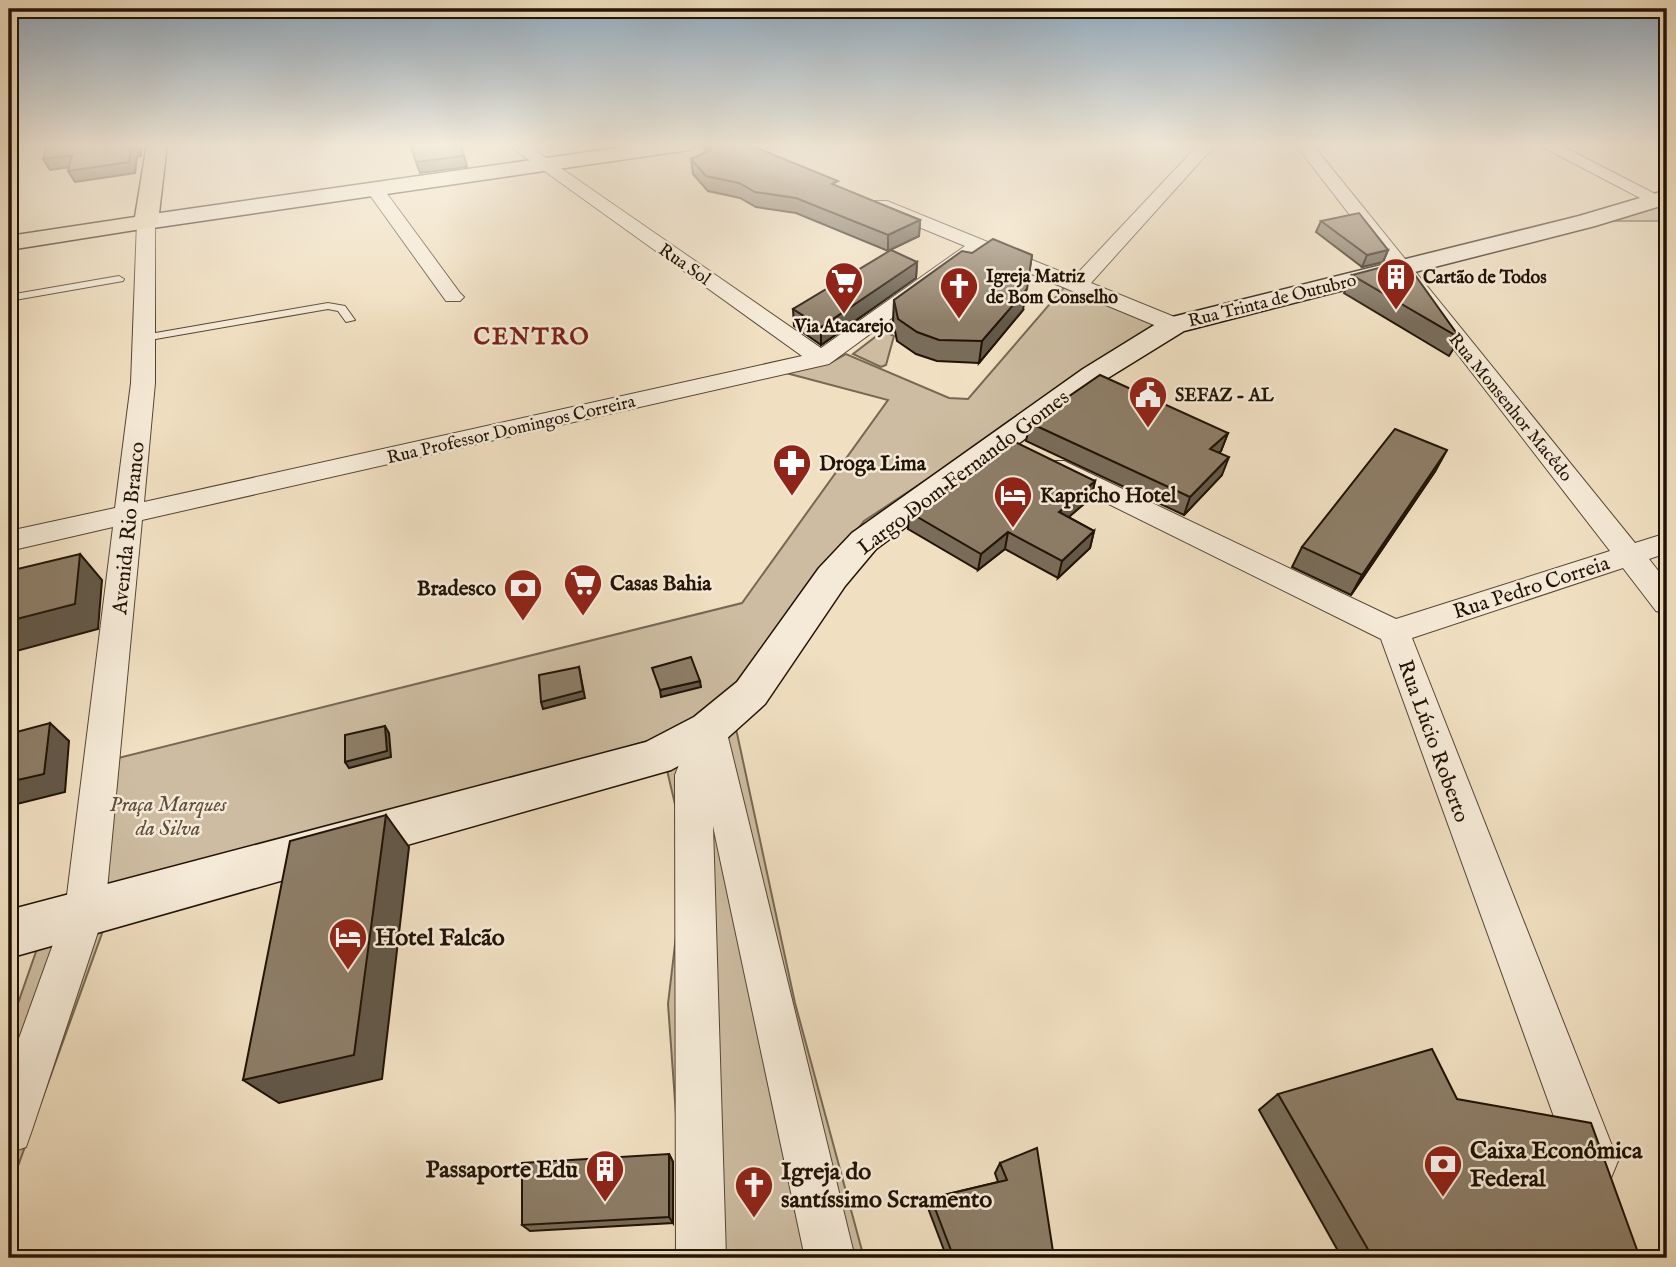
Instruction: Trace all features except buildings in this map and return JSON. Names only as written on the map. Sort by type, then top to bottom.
[{"type":"main road","name":"Avenida Rio Branco","points":[[146,222],[149,203]]},
{"type":"main road","points":[[9,243],[146,222]]},
{"type":"street","points":[[146,222],[286,203]]},
{"type":"street","points":[[385,203],[453,297]]},
{"type":"street","name":"Rua Sol","points":[[598,203],[821,359]]},
{"type":"street","points":[[876,203],[1174,325]]},
{"type":"street","points":[[1079,284],[1154,203]]},
{"type":"street","name":"Rua Monsenhor Macêdo","points":[[1350,203],[1667,603]]},
{"type":"street","name":"Rua Trinta de Outubro","points":[[1174,325],[1655,203]]},
{"type":"street","points":[[1587,221],[1667,221]]},
{"type":"street","name":"Avenida Rio Branco","points":[[9,1130],[85,911],[143,383],[146,222]]},
{"type":"street","name":"Rua Professor Domingos Correira","points":[[9,541],[821,359],[980,245]]},
{"type":"street","name":"Largo Dom Fernando Gomes","points":[[9,934],[85,911],[656,757],[709,729],[751,693],[832,577],[864,541],[1093,375],[1174,325]]},
{"type":"street","name":"Rua Lúcio Roberto","points":[[1001,441],[1394,632],[1607,1195]]},
{"type":"street","name":"Rua Pedro Correia","points":[[1394,632],[1667,543]]},
{"type":"street","points":[[701,1258],[693,775],[709,729]]},
{"type":"street","points":[[709,729],[830,1258]]},
{"type":"lane","points":[[9,298],[119,279]]},
{"type":"lane","points":[[144,338],[328,306],[341,308],[350,320]]},
{"type":"green space","points":[[1645,203],[1660,203],[1667,207],[1667,221],[1587,221]]},
{"type":"green space","name":"Praça Marques da Silva","points":[[1067,284],[1161,325],[864,521],[736,690],[702,718],[664,736],[113,903],[9,1191],[9,1029],[46,923],[85,911],[102,762],[742,603],[888,400],[786,373],[830,363],[846,354],[949,398],[968,399]]},
{"type":"green space","points":[[883,331],[894,336],[886,365],[881,367],[853,354]]},
{"type":"green space","points":[[732,710],[795,1003],[864,1258],[680,1258],[681,1184],[668,1004],[686,851],[666,766]]},
{"type":"place","name":"Cartão de Todos","points":[[1396,311]]},
{"type":"place","name":"Via Atacarejo","points":[[844,315]]},
{"type":"place","name":"Igreja Matriz de Bom Conselho","points":[[959,320]]},
{"type":"place","name":"SEFAZ - AL","points":[[1148,429]]},
{"type":"place","name":"Droga Lima","points":[[792,497]]},
{"type":"place","name":"Kapricho Hotel","points":[[1013,529]]},
{"type":"place","name":"Casas Bahia","points":[[583,617]]},
{"type":"place","name":"Bradesco","points":[[523,622]]},
{"type":"place","name":"Hotel Falcão","points":[[348,971]]},
{"type":"place","name":"Caixa Econômica Federal","points":[[1443,1198]]},
{"type":"place","name":"Passaporte Edu","points":[[605,1203]]},
{"type":"place","name":"Igreja do santíssimo Scramento","points":[[754,1219]]},
{"type":"district","name":"CENTRO","points":[[532,336]]}]
